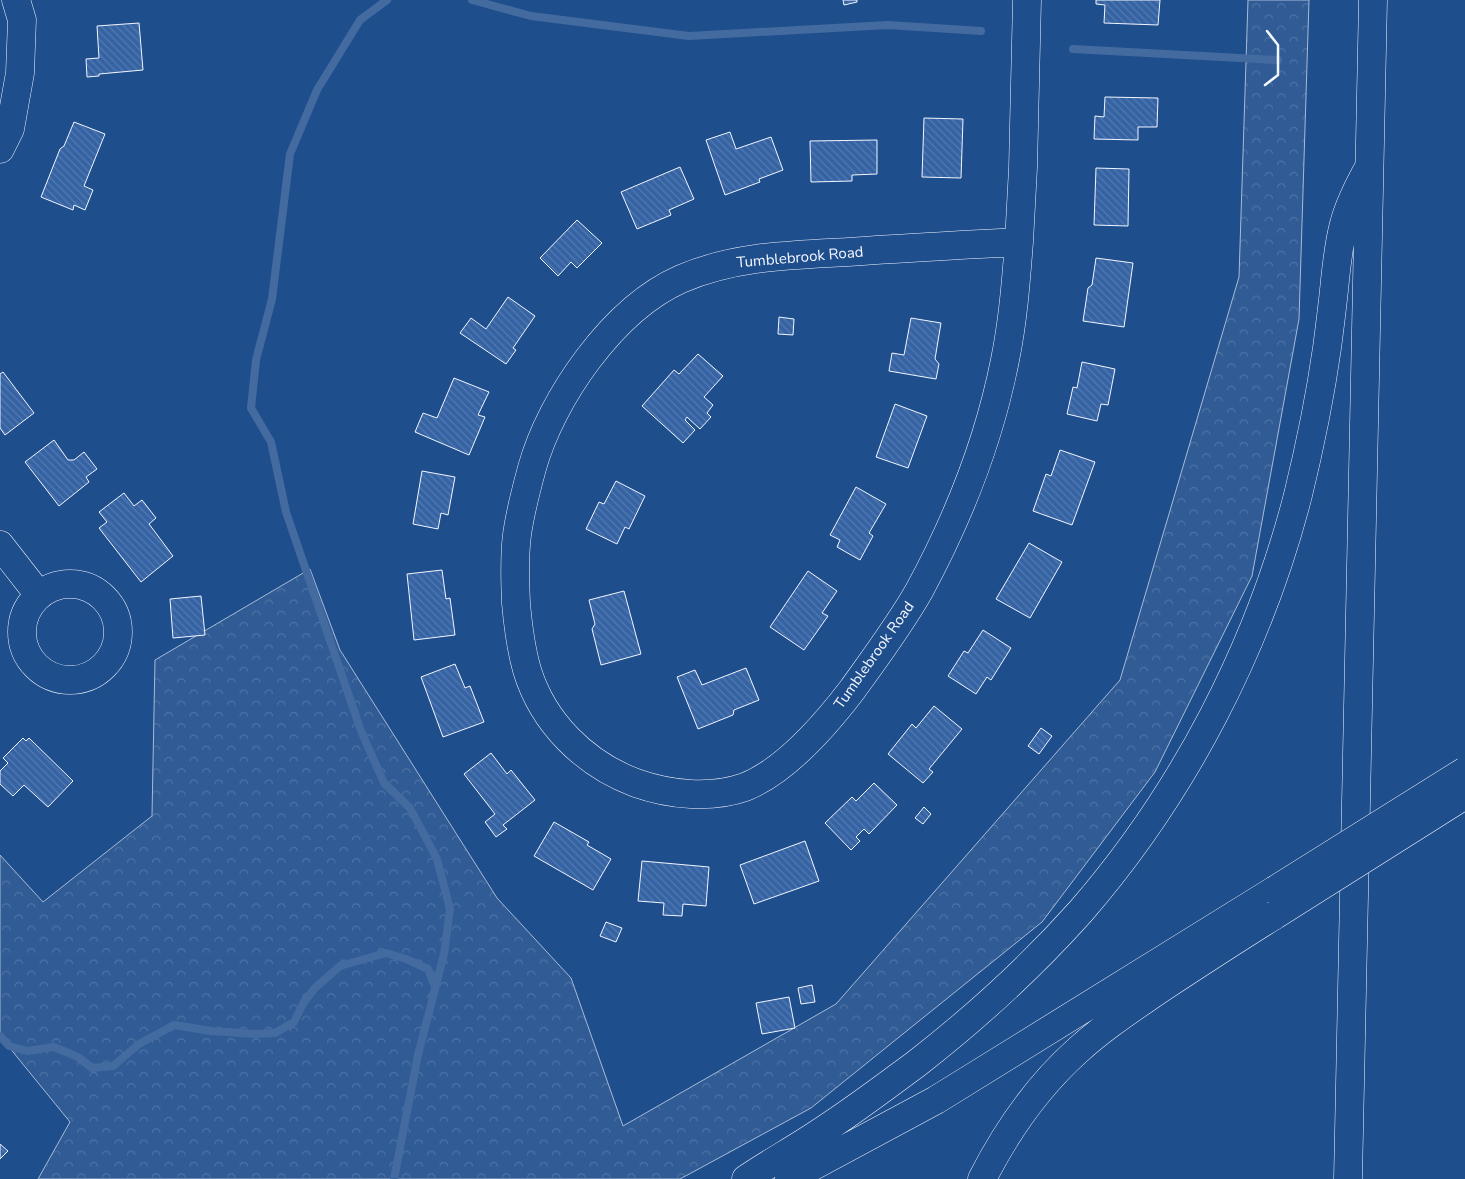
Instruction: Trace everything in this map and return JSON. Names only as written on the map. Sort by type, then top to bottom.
[{"type":"main road","points":[[0,149],[10,129],[20,73],[22,20],[16,0]]},
{"type":"main road","name":"Tumblebrook Road","points":[[1019,242],[766,257],[720,265],[677,280],[642,303],[608,334],[579,371],[556,410],[536,454],[523,499],[516,538],[515,585],[518,628],[528,672],[543,705],[564,735],[589,759],[619,776],[649,787],[682,794],[716,794],[746,786],[772,772],[804,745],[842,703],[881,651],[917,594],[947,535],[972,477],[990,420],[1004,362],[1014,306],[1019,242],[1023,168],[1027,0]]},
{"type":"main road","points":[[1348,1179],[1373,0]]},
{"type":"main road","points":[[746,1179],[825,1130],[915,1064],[1010,984],[1058,936],[1098,890],[1141,834],[1176,780],[1206,730],[1240,660],[1267,594],[1287,537],[1306,464],[1314,422],[1325,358],[1338,253],[1344,224],[1352,201],[1369,167]]},
{"type":"main road","points":[[0,545],[39,595]]},
{"type":"main road","points":[[982,1179],[1020,1116],[1076,1051],[1119,1017],[1215,953],[1275,902],[1465,770]]},
{"type":"main road","points":[[788,1179],[936,1100],[1275,902],[1465,795]]},
{"type":"green space","points":[[1248,0],[1309,0],[1299,319],[1252,576],[1155,772],[1042,922],[811,1108],[680,1179],[38,1179],[70,1122],[0,1036],[0,855],[43,902],[152,816],[155,660],[310,569],[340,650],[497,898],[571,978],[623,1126],[836,1004],[1120,680],[1239,277]]},
{"type":"building","points":[[843,0],[857,0],[857,2],[844,5]]},
{"type":"building","points":[[1096,0],[1160,0],[1158,25],[1104,23],[1105,5],[1096,4]]},
{"type":"building","points":[[139,23],[143,70],[87,77],[86,59],[99,58],[97,26]]},
{"type":"building","points":[[1105,97],[1158,98],[1157,127],[1138,127],[1138,140],[1094,139],[1095,116],[1104,117]]},
{"type":"building","points":[[924,118],[963,119],[961,178],[922,177]]},
{"type":"building","points":[[74,122],[105,134],[84,186],[93,190],[85,210],[74,205],[73,210],[41,197],[60,149],[64,146]]},
{"type":"building","points":[[730,132],[736,149],[771,137],[783,170],[759,179],[760,182],[725,195],[706,140]]},
{"type":"building","points":[[877,140],[877,174],[852,175],[852,181],[811,182],[810,141]]},
{"type":"building","points":[[680,167],[694,199],[669,210],[671,215],[637,229],[621,192]]},
{"type":"building","points":[[1096,168],[1129,169],[1128,226],[1094,225]]},
{"type":"building","points":[[577,220],[602,243],[577,268],[571,262],[558,276],[540,258]]},
{"type":"building","points":[[1096,258],[1133,263],[1124,327],[1083,321],[1088,288],[1092,285]]},
{"type":"building","points":[[508,297],[535,316],[513,348],[516,350],[506,364],[460,333],[471,318],[486,329]]},
{"type":"building","points":[[779,317],[794,319],[793,335],[778,334]]},
{"type":"building","points":[[911,318],[941,323],[935,359],[939,364],[936,379],[889,371],[892,353],[904,355]]},
{"type":"building","points":[[698,354],[723,376],[704,397],[713,405],[707,413],[711,417],[700,429],[687,417],[685,420],[695,430],[683,443],[642,406],[674,370],[679,374]]},
{"type":"building","points":[[1082,362],[1115,369],[1108,405],[1101,404],[1097,421],[1067,414],[1073,387],[1077,388]]},
{"type":"building","points":[[3,372],[34,413],[5,435],[0,428],[0,374]]},
{"type":"building","points":[[454,378],[489,392],[478,415],[485,417],[469,455],[415,432],[423,413],[437,418]]},
{"type":"building","points":[[895,404],[927,416],[908,468],[876,457]]},
{"type":"building","points":[[54,440],[68,460],[74,460],[84,452],[97,469],[86,477],[89,482],[59,506],[25,462]]},
{"type":"building","points":[[1060,450],[1095,462],[1072,525],[1033,511],[1046,474],[1051,476]]},
{"type":"building","points":[[422,471],[455,477],[448,515],[441,513],[438,529],[413,524]]},
{"type":"building","points":[[616,481],[645,496],[629,529],[625,527],[617,544],[586,529],[599,502],[604,504]]},
{"type":"building","points":[[856,487],[886,504],[869,533],[873,536],[860,560],[837,547],[840,540],[830,535]]},
{"type":"building","points":[[124,493],[134,506],[142,500],[156,518],[149,524],[173,556],[141,582],[99,528],[107,522],[99,512]]},
{"type":"building","points":[[1029,543],[1062,562],[1030,618],[996,599]]},
{"type":"building","points":[[442,570],[446,599],[450,598],[455,635],[414,640],[407,574]]},
{"type":"building","points":[[808,571],[837,591],[822,613],[828,616],[804,650],[770,627]]},
{"type":"building","points":[[624,591],[641,654],[601,665],[592,629],[595,624],[589,600]]},
{"type":"building","points":[[201,596],[205,635],[173,638],[170,599]]},
{"type":"building","points":[[983,630],[1011,648],[991,680],[987,677],[976,694],[948,676],[964,651],[968,653]]},
{"type":"building","points":[[455,664],[465,688],[470,686],[484,722],[443,737],[421,677]]},
{"type":"building","points":[[746,668],[759,700],[734,710],[733,715],[698,729],[677,677],[695,670],[702,685]]},
{"type":"building","points":[[934,706],[962,729],[929,769],[933,772],[923,783],[888,754],[912,724],[916,728]]},
{"type":"building","points":[[1041,728],[1052,736],[1039,754],[1028,746]]},
{"type":"building","points":[[23,738],[26,741],[29,738],[73,781],[48,807],[24,785],[13,796],[0,784],[0,771],[8,763],[3,758]]},
{"type":"building","points":[[491,753],[507,774],[511,770],[535,800],[503,825],[507,829],[496,837],[485,822],[495,814],[464,774]]},
{"type":"building","points":[[874,783],[897,805],[869,834],[864,829],[856,837],[860,841],[851,850],[825,823],[852,797],[856,801]]},
{"type":"building","points":[[924,807],[931,814],[923,824],[915,818]]},
{"type":"building","points":[[554,822],[589,842],[587,845],[611,859],[593,890],[534,856]]},
{"type":"building","points":[[805,841],[819,881],[754,904],[740,865]]},
{"type":"building","points":[[642,861],[709,867],[706,906],[683,904],[682,916],[663,915],[664,903],[638,901]]},
{"type":"building","points":[[606,922],[622,928],[616,942],[600,936]]},
{"type":"building","points":[[812,985],[815,1002],[801,1004],[798,988]]},
{"type":"building","points":[[789,997],[795,1028],[762,1034],[756,1003]]},
{"type":"building","points":[[0,1144],[8,1151],[0,1159]]},
{"type":"waterway","points":[[387,0],[360,20],[317,90],[290,154],[272,299],[256,360],[251,408],[271,442],[286,512],[361,731],[384,783],[410,808],[437,859],[450,909],[444,954],[418,1055],[394,1179]]},
{"type":"waterway","points":[[472,0],[531,16],[689,36],[888,25],[981,31]]},
{"type":"waterway","points":[[1073,49],[1278,60]]},
{"type":"waterway","points":[[0,1036],[9,1046],[27,1051],[54,1047],[78,1057],[92,1068],[113,1066],[139,1044],[174,1025],[211,1031],[255,1034],[275,1033],[294,1022],[304,1002],[315,988],[340,966],[386,953],[406,959],[428,969],[435,987]]},
{"type":"wall","points":[[1265,85],[1278,75],[1278,45],[1267,31]]}]
